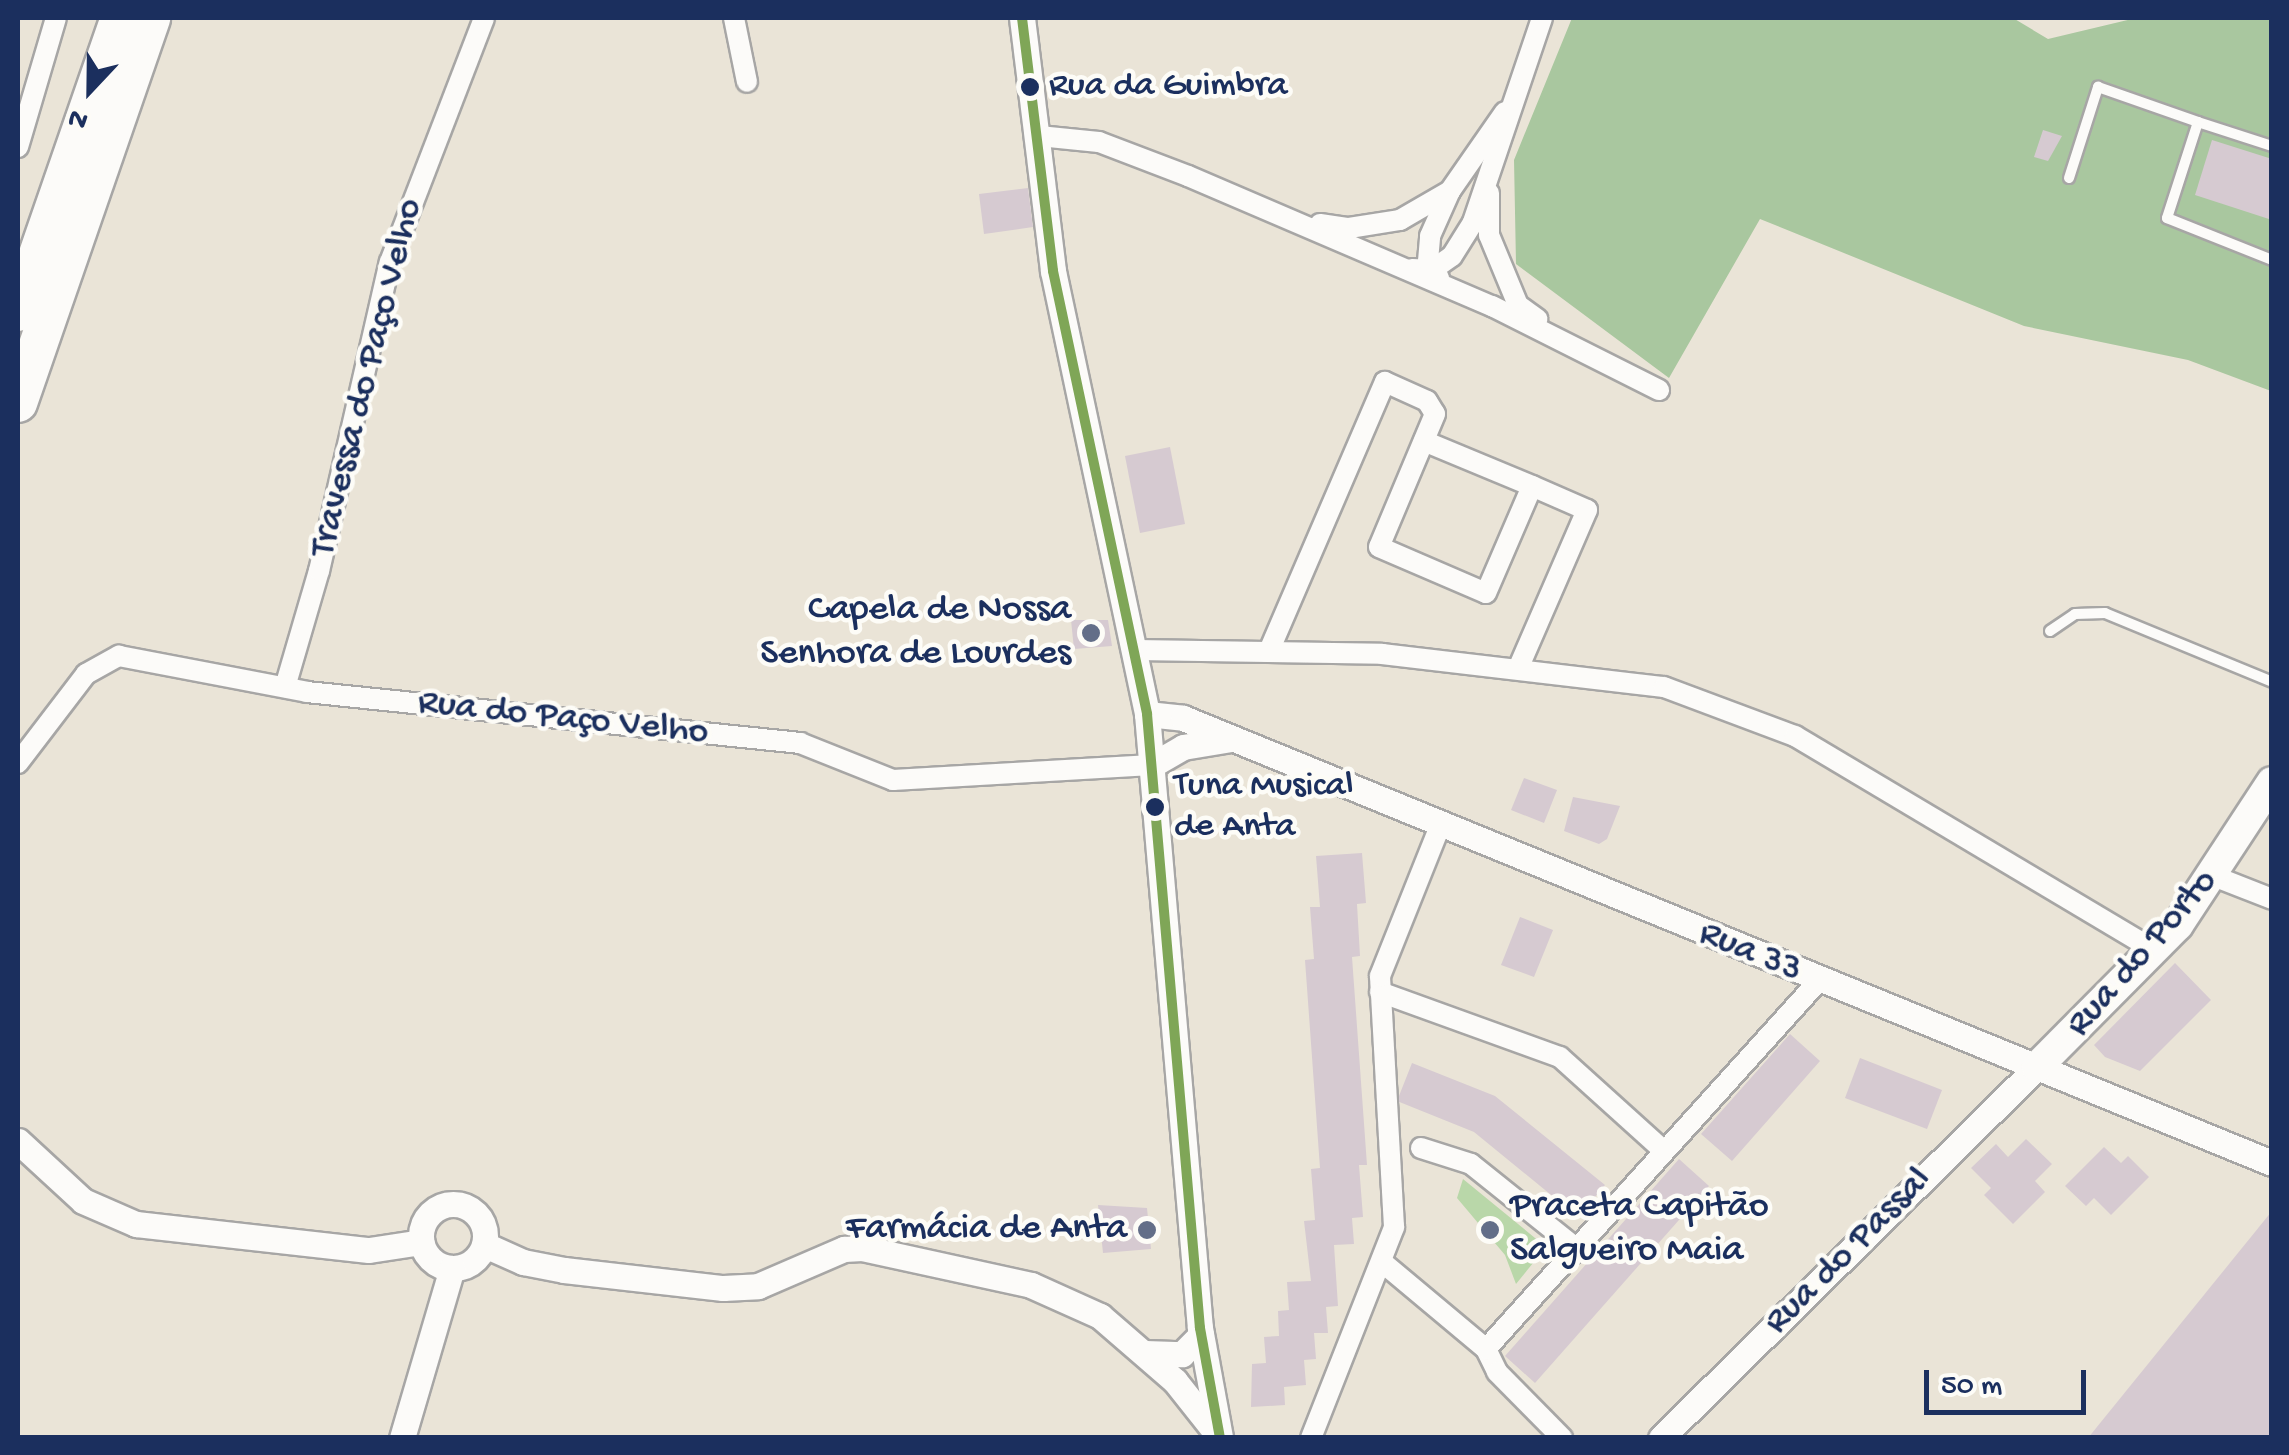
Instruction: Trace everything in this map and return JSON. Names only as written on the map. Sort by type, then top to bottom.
[{"type":"highway","points":[[18,312],[120,18]]},
{"type":"highway","points":[[18,403],[151,18]]},
{"type":"main road","name":"Rua do Porto","points":[[2038,1067],[2216,876],[2272,782]]},
{"type":"street","points":[[18,147],[56,18]]},
{"type":"street","name":"Travessa do Paço Velho","points":[[285,687],[319,571],[390,262],[484,18]]},
{"type":"street","points":[[734,18],[747,82]]},
{"type":"street","points":[[1022,18],[1053,271],[1147,714],[1201,1335],[1220,1437]]},
{"type":"street","points":[[1404,269],[1432,270],[1452,256],[1473,222],[1542,18]]},
{"type":"street","points":[[1447,287],[1432,270],[1430,236],[1450,191],[1511,102]]},
{"type":"street","points":[[1038,136],[1099,142],[1447,287],[1563,339],[1659,390]]},
{"type":"street","points":[[1492,171],[1490,235],[1518,304],[1563,339]]},
{"type":"street","points":[[1288,220],[1349,228],[1400,220],[1450,191]]},
{"type":"street","points":[[1270,652],[1384,382],[1427,401],[1435,414],[1379,548],[1486,594],[1532,486]]},
{"type":"street","points":[[1424,441],[1587,510],[1518,669]]},
{"type":"street","points":[[1136,650],[1382,654],[1664,688],[1795,736],[2153,948]]},
{"type":"street","name":"Rua do Paço Velho","points":[[18,762],[86,674],[119,656],[285,687],[800,743],[893,780],[1152,765]]},
{"type":"street","name":"Rua 33","points":[[1147,714],[1183,718],[1818,981],[2272,1163]]},
{"type":"street","points":[[1152,765],[1183,747],[1230,739]]},
{"type":"street","points":[[1311,1438],[1394,1227],[1380,976],[1440,826]]},
{"type":"street","points":[[2216,876],[2272,899]]},
{"type":"street","points":[[1486,1350],[1818,981]]},
{"type":"street","points":[[1380,992],[1560,1057],[1663,1150]]},
{"type":"street","name":"Rua do Passal","points":[[1661,1438],[2038,1067]]},
{"type":"street","points":[[18,1140],[83,1202],[136,1224],[369,1250],[421,1242]]},
{"type":"street","points":[[1421,1148],[1470,1164],[1576,1248]]},
{"type":"street","points":[[449,1203],[478,1214],[485,1245],[472,1262],[452,1268],[432,1260],[421,1242],[424,1221],[449,1203]]},
{"type":"street","points":[[485,1245],[523,1262],[564,1270],[742,1289],[844,1249],[884,1250],[1069,1298],[1175,1381],[1220,1437]]},
{"type":"street","points":[[1382,1262],[1486,1350],[1497,1372],[1562,1438]]},
{"type":"street","points":[[402,1438],[452,1268]]},
{"type":"street","points":[[1144,1353],[1182,1354],[1201,1335]]},
{"type":"street","points":[[1175,1381],[1193,1380],[1207,1367]]},
{"type":"lane","points":[[2069,178],[2098,87],[2272,146]]},
{"type":"lane","points":[[2198,122],[2167,218],[2272,260]]},
{"type":"lane","points":[[2050,631],[2076,614],[2105,613],[2272,682]]},
{"type":"green space","points":[[1572,18],[2013,18],[2048,39],[2136,18],[2271,18],[2271,391],[2188,360],[2024,326],[1760,219],[1669,378],[1516,264],[1514,160]]},
{"type":"green space","points":[[1463,1179],[1546,1247],[1516,1284],[1505,1255],[1457,1198]]},
{"type":"building","points":[[2043,130],[2062,136],[2048,161],[2034,157]]},
{"type":"building","points":[[2212,140],[2272,159],[2272,220],[2195,195]]},
{"type":"building","points":[[1028,188],[1033,227],[984,234],[979,194]]},
{"type":"building","points":[[1170,447],[1185,524],[1140,533],[1125,456]]},
{"type":"building","name":"Capela de Nossa Senhora de Lourdes","points":[[1071,620],[1108,620],[1112,646],[1074,649]]},
{"type":"building","points":[[1524,778],[1557,790],[1544,823],[1511,810]]},
{"type":"building","points":[[1573,797],[1620,806],[1607,839],[1599,844],[1564,831]]},
{"type":"building","points":[[1362,853],[1366,903],[1357,904],[1360,956],[1352,957],[1367,1165],[1359,1165],[1363,1217],[1352,1218],[1354,1244],[1334,1245],[1338,1306],[1326,1307],[1328,1333],[1314,1333],[1316,1359],[1304,1360],[1306,1385],[1284,1387],[1285,1405],[1251,1407],[1252,1364],[1266,1363],[1264,1337],[1279,1336],[1278,1311],[1289,1310],[1287,1282],[1311,1281],[1304,1221],[1315,1220],[1311,1169],[1320,1168],[1305,960],[1314,959],[1310,907],[1320,907],[1316,856]]},
{"type":"building","points":[[1520,917],[1553,930],[1534,977],[1501,965]]},
{"type":"building","points":[[2175,963],[2211,1000],[2140,1071],[2105,1057],[2094,1045]]},
{"type":"building","points":[[1790,1034],[1820,1061],[1732,1161],[1701,1134]]},
{"type":"building","points":[[1860,1058],[1942,1090],[1927,1129],[1845,1098]]},
{"type":"building","points":[[1412,1063],[1495,1096],[1605,1185],[1578,1217],[1474,1132],[1397,1101]]},
{"type":"building","points":[[2026,1139],[2052,1164],[2035,1181],[2045,1192],[2013,1224],[1984,1195],[1991,1188],[1971,1168],[1996,1144],[2008,1157]]},
{"type":"building","points":[[2104,1147],[2121,1163],[2128,1156],[2149,1177],[2111,1215],[2094,1198],[2086,1206],[2065,1186]]},
{"type":"building","points":[[1679,1159],[1709,1186],[1535,1383],[1505,1356]]},
{"type":"building","points":[[1098,1205],[1147,1208],[1151,1249],[1103,1253]]},
{"type":"building","points":[[2272,1211],[2272,1438],[2088,1438]]},
{"type":"transit line","points":[[1022,18],[1053,271],[1147,714],[1200,1328],[1220,1438]]},
{"type":"place","name":"Rua da Guimbra","points":[[1030,87]]},
{"type":"place","name":"Capela de Nossa Senhora de Lourdes","points":[[1091,633]]},
{"type":"place","name":"Tuna Musical de Anta","points":[[1155,807]]},
{"type":"place","name":"Farmácia de Anta","points":[[1147,1230]]},
{"type":"place","name":"Praceta Capitão Salgueiro Maia","points":[[1490,1230]]}]
